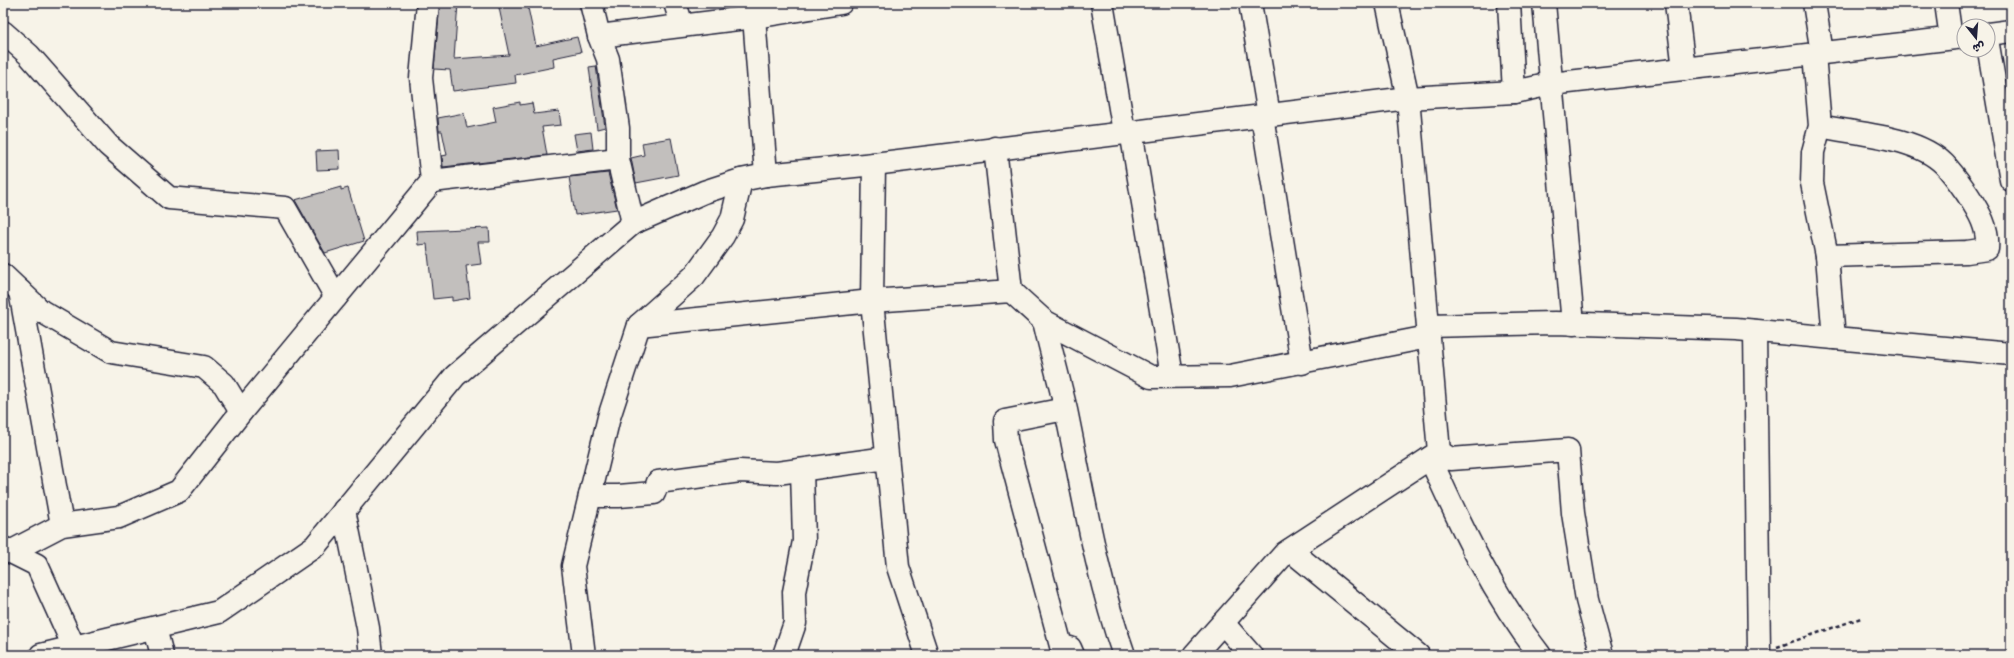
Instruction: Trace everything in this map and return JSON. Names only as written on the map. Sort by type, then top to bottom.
[{"type":"street","points":[[428,3],[421,78],[432,181]]},
{"type":"street","points":[[591,3],[598,36],[608,59],[618,128],[618,159],[633,223]]},
{"type":"street","points":[[675,3],[682,26]]},
{"type":"street","points":[[598,36],[682,26],[754,10],[841,3]]},
{"type":"street","points":[[1102,3],[1128,131],[1172,376]]},
{"type":"street","points":[[1250,3],[1302,363]]},
{"type":"street","points":[[1387,3],[1408,98],[1429,332],[1435,455],[1455,514],[1493,587],[1514,621],[1540,655]]},
{"type":"street","points":[[1509,3],[1514,92]]},
{"type":"street","points":[[1544,3],[1573,324]]},
{"type":"street","points":[[1676,3],[1684,69]]},
{"type":"street","points":[[1814,3],[1818,54],[1820,126],[1813,152],[1812,183],[1827,256],[1834,338]]},
{"type":"street","points":[[1946,3],[1956,32]]},
{"type":"street","points":[[754,10],[766,175]]},
{"type":"street","points":[[1996,33],[2011,31]]},
{"type":"street","points":[[3,32],[29,55],[108,145],[169,198],[285,208],[336,298]]},
{"type":"street","points":[[41,655],[219,612],[315,546],[455,376],[633,223],[704,192],[740,180],[766,175],[874,164],[1128,131],[1266,116],[1408,98],[1514,92],[1551,84],[1956,38]]},
{"type":"street","points":[[1990,58],[2011,180]]},
{"type":"street","points":[[1820,126],[1888,137],[1924,151],[1944,163],[1980,212],[1988,238],[1986,248],[1967,252],[1827,256]]},
{"type":"street","points":[[995,148],[1012,291],[1044,321],[1151,377],[1230,376],[1302,363],[1429,332],[1573,324],[1755,330],[2011,354]]},
{"type":"street","points":[[7,550],[62,525],[119,517],[179,491],[241,412],[432,181],[618,159]]},
{"type":"street","points":[[874,164],[872,301],[898,567],[927,655]]},
{"type":"street","points":[[584,655],[573,566],[609,417],[639,325],[694,276],[723,236],[732,219],[740,180]]},
{"type":"street","points":[[3,275],[41,311],[112,352],[204,367],[224,384],[241,412]]},
{"type":"street","points":[[20,291],[62,525]]},
{"type":"street","points":[[639,325],[872,301],[1012,291]]},
{"type":"street","points":[[1044,321],[1065,409],[1085,512],[1114,625],[1124,655]]},
{"type":"street","points":[[1755,330],[1759,653]]},
{"type":"street","points":[[1065,409],[1005,421],[1008,448],[1061,646],[1070,648],[1073,655]]},
{"type":"street","points":[[1194,655],[1285,553],[1435,455],[1450,459],[1568,450],[1573,513],[1587,600],[1602,655]]},
{"type":"street","points":[[590,496],[618,496],[654,493],[658,482],[740,471],[777,473],[887,458]]},
{"type":"street","points":[[784,655],[795,623],[794,592],[804,541],[802,470]]},
{"type":"street","points":[[344,510],[368,628],[371,655]]},
{"type":"street","points":[[7,550],[37,564],[74,647]]},
{"type":"street","points":[[1290,550],[1418,655]]},
{"type":"street","points":[[1223,623],[1251,655]]},
{"type":"street","points":[[155,628],[162,655]]},
{"type":"path","points":[[1759,653],[1861,618]]},
{"type":"building","points":[[440,3],[458,3],[454,59],[509,55],[498,3],[527,3],[536,46],[577,37],[581,52],[553,58],[554,67],[515,75],[516,83],[453,91],[450,70],[434,69]]},
{"type":"building","points":[[596,66],[605,127],[597,129],[589,67]]},
{"type":"building","points":[[520,102],[520,105],[532,103],[534,114],[559,111],[561,125],[542,127],[547,155],[443,167],[442,156],[447,155],[442,131],[439,131],[438,118],[464,113],[467,128],[496,122],[493,107]]},
{"type":"building","points":[[591,132],[593,149],[577,151],[574,134]]},
{"type":"building","points":[[671,138],[678,175],[636,183],[631,158],[644,155],[642,143]]},
{"type":"building","points":[[339,150],[340,169],[317,170],[316,151]]},
{"type":"building","points":[[608,173],[617,209],[575,215],[569,177]]},
{"type":"building","points":[[341,187],[341,190],[348,188],[364,241],[325,253],[295,200]]},
{"type":"building","points":[[489,228],[490,242],[478,242],[481,264],[466,266],[470,298],[452,301],[452,297],[433,299],[427,244],[418,245],[417,231]]}]
